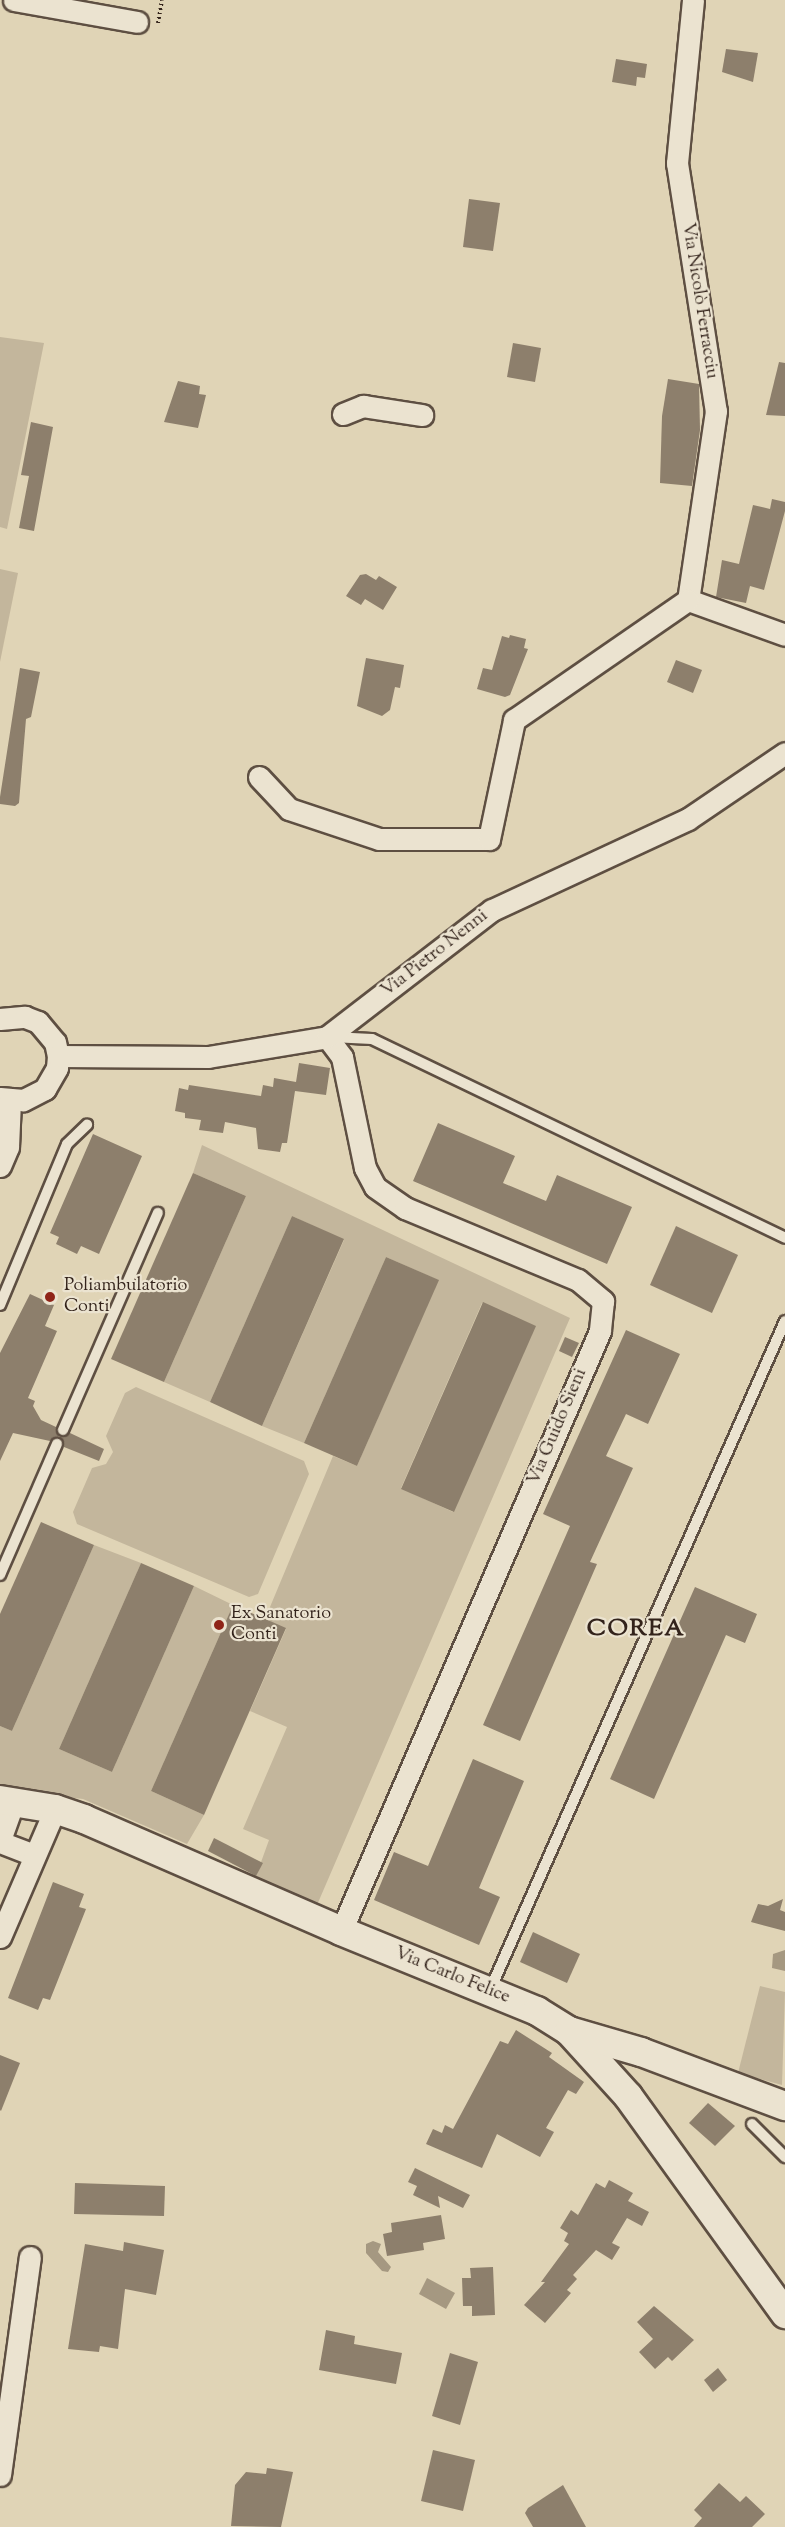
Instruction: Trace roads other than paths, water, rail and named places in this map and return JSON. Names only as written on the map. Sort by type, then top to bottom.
[{"type":"main road","name":"Via Carlo Felice","points":[[7,1801],[55,1809],[340,1931],[537,2011],[569,2031],[628,2097],[785,2314]]},
{"type":"main road","points":[[569,2031],[641,2052],[785,2106]]},
{"type":"street","points":[[14,0],[137,22]]},
{"type":"street","name":"Via Nicolò Ferracciu","points":[[688,600],[716,411],[677,164],[693,0]]},
{"type":"street","points":[[343,414],[363,406],[422,415]]},
{"type":"street","points":[[259,777],[289,809],[379,838],[489,840],[514,720],[688,600],[785,634]]},
{"type":"street","name":"Via Pietro Nenni","points":[[58,1056],[208,1057],[327,1037],[492,910],[688,819],[785,753]]},
{"type":"street","points":[[0,1019],[25,1017],[38,1022],[56,1042],[58,1056],[57,1068],[45,1089],[35,1097],[5,1099],[8,1147],[0,1166]]},
{"type":"street","name":"Via Guido Sieni","points":[[327,1037],[342,1058],[365,1168],[375,1187],[405,1208],[578,1280],[603,1301],[600,1331],[340,1931]]},
{"type":"street","points":[[7,1801],[0,1841],[34,1855]]},
{"type":"street","points":[[0,1937],[55,1809]]},
{"type":"street","points":[[0,2475],[30,2257]]},
{"type":"lane","points":[[327,1037],[372,1039],[785,1238]]},
{"type":"lane","points":[[0,1305],[4,1282],[67,1144],[87,1125]]},
{"type":"lane","points":[[63,1430],[158,1213]]},
{"type":"lane","points":[[489,1991],[785,1321]]},
{"type":"lane","points":[[0,1575],[57,1444]]},
{"type":"lane","points":[[752,2124],[785,2157]]},
{"type":"place","name":"Poliambulatorio Conti","points":[[50,1297]]},
{"type":"place","name":"Ex Sanatorio Conti","points":[[219,1625]]},
{"type":"district","name":"COREA","points":[[636,1630]]}]
